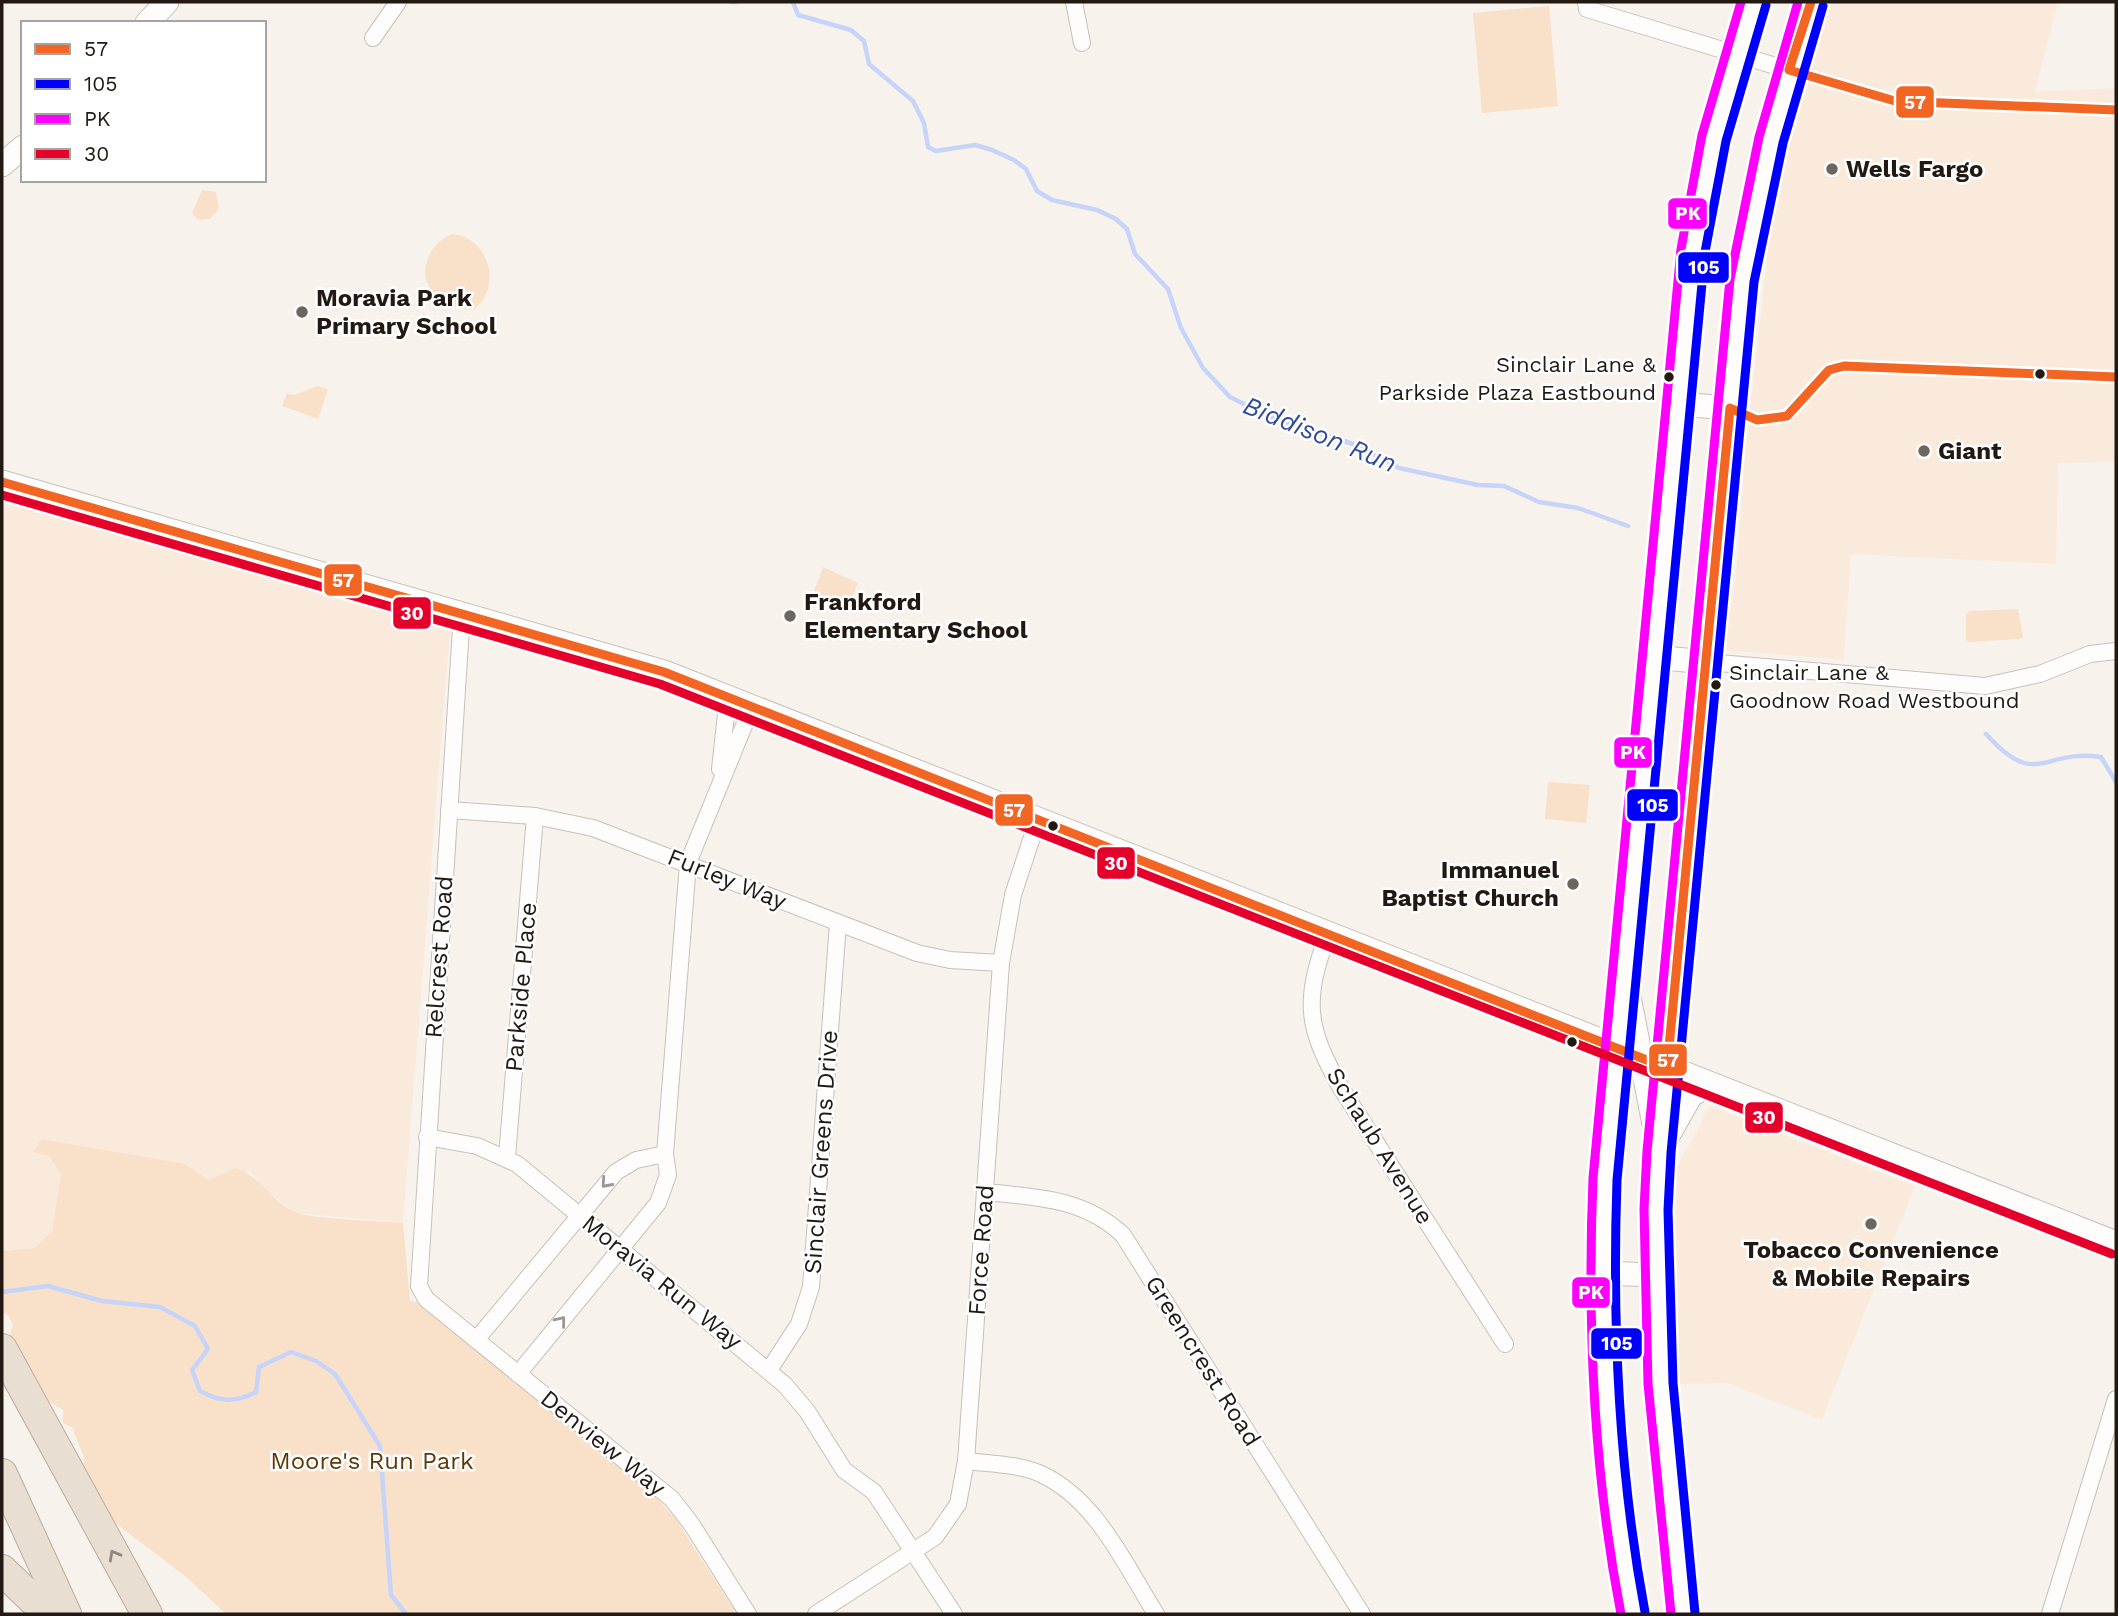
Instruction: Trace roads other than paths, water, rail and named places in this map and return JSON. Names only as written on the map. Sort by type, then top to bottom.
[{"type":"highway","points":[[2,1349],[148,1614]]},
{"type":"highway","points":[[2,1474],[66,1614]]},
{"type":"highway","points":[[2,1512],[49,1614]]},
{"type":"highway","points":[[2,1570],[49,1614]]},
{"type":"street","points":[[149,21],[167,2]]},
{"type":"street","points":[[373,38],[398,2]]},
{"type":"street","points":[[1074,2],[1082,43]]},
{"type":"street","points":[[1586,2],[1587,9],[1789,70]]},
{"type":"street","points":[[1633,1614],[1609,1422],[1602,1273],[1615,1047],[1677,404],[1699,211],[1714,138],[1754,2]]},
{"type":"street","points":[[1683,1614],[1658,1380],[1654,1275],[1659,1152],[1742,280],[1753,211],[1789,70],[1811,2]]},
{"type":"street","points":[[2,164],[21,148]]},
{"type":"street","points":[[1677,404],[1730,408]]},
{"type":"street","points":[[2,469],[48,493]]},
{"type":"street","points":[[2,482],[625,659],[728,696],[1709,1085],[2116,1243]]},
{"type":"street","name":"Relcrest Road","points":[[426,1299],[417,1277],[462,612]]},
{"type":"street","points":[[1653,657],[1984,686],[2040,674],[2090,654],[2116,651]]},
{"type":"street","points":[[717,789],[728,696]]},
{"type":"street","points":[[518,1374],[658,1203],[666,1188],[666,1154],[688,863],[752,706]]},
{"type":"street","name":"Furley Way","points":[[449,810],[535,817],[593,828],[927,956],[1001,963]]},
{"type":"street","name":"Parkside Place","points":[[507,1157],[535,817]]},
{"type":"street","name":"Force Road","points":[[816,1614],[935,1537],[958,1504],[966,1461],[1001,963],[1013,895],[1038,819]]},
{"type":"street","name":"Sinclair Greens Drive","points":[[769,1370],[799,1324],[811,1287],[838,923]]},
{"type":"street","name":"Schaub Avenue","points":[[1328,933],[1310,996],[1321,1050],[1341,1087],[1505,1344]]},
{"type":"street","points":[[1623,969],[1659,1152]]},
{"type":"street","points":[[1659,1152],[1691,1095],[1709,1085]]},
{"type":"street","name":"Moravia Run Way","points":[[427,1138],[462,1143],[507,1157],[769,1370],[796,1397],[844,1470],[874,1492],[954,1614]]},
{"type":"street","points":[[477,1340],[616,1172],[636,1160],[666,1154]]},
{"type":"street","name":"Greencrest Road","points":[[985,1192],[1071,1203],[1101,1217],[1123,1235],[1362,1614]]},
{"type":"street","points":[[1602,1273],[1654,1275]]},
{"type":"street","name":"Denview Way","points":[[426,1299],[671,1499],[692,1525],[748,1614]]},
{"type":"street","points":[[2050,1614],[2116,1399]]},
{"type":"street","points":[[966,1461],[1027,1469],[1042,1475],[1077,1499],[1104,1531],[1156,1614]]},
{"type":"waterway","name":"Biddison Run","points":[[730,2],[736,2]]},
{"type":"waterway","name":"Biddison Run","points":[[793,2],[798,15],[851,30],[864,41],[869,64],[913,101],[924,123],[928,147],[936,151],[975,145],[992,150],[1026,169],[1037,191],[1052,200],[1097,210],[1116,219],[1127,229],[1135,254],[1168,289],[1181,328],[1203,368],[1230,397],[1268,416],[1353,444],[1399,468],[1478,485],[1504,486],[1539,502],[1578,508],[1628,526]]},
{"type":"waterway","name":"Biddison Run","points":[[1986,734],[2003,751],[2030,764],[2081,756],[2101,757],[2116,782]]},
{"type":"waterway","points":[[2,1292],[48,1286],[102,1301],[160,1307],[195,1326],[208,1349],[192,1370],[200,1391],[221,1399],[241,1398],[256,1392],[259,1367],[291,1352],[316,1361],[335,1374],[380,1446],[391,1595],[406,1614]]},
{"type":"place","name":"Wells Fargo","points":[[1832,169]]},
{"type":"place","name":"Moravia Park Primary School","points":[[302,312]]},
{"type":"place","name":"Sinclair Lane & Parkside Plaza Eastbound","points":[[1669,377]]},
{"type":"place","name":"Giant","points":[[1924,451]]},
{"type":"place","name":"Frankford Elementary School","points":[[790,616]]},
{"type":"place","name":"Sinclair Lane & Goodnow Road Westbound","points":[[1716,685]]},
{"type":"place","name":"Immanuel Baptist Church","points":[[1573,884]]},
{"type":"place","name":"Tobacco Convenience & Mobile Repairs","points":[[1871,1224]]},
{"type":"park label","name":"Moore's Run Park","points":[[372,1461]]}]
